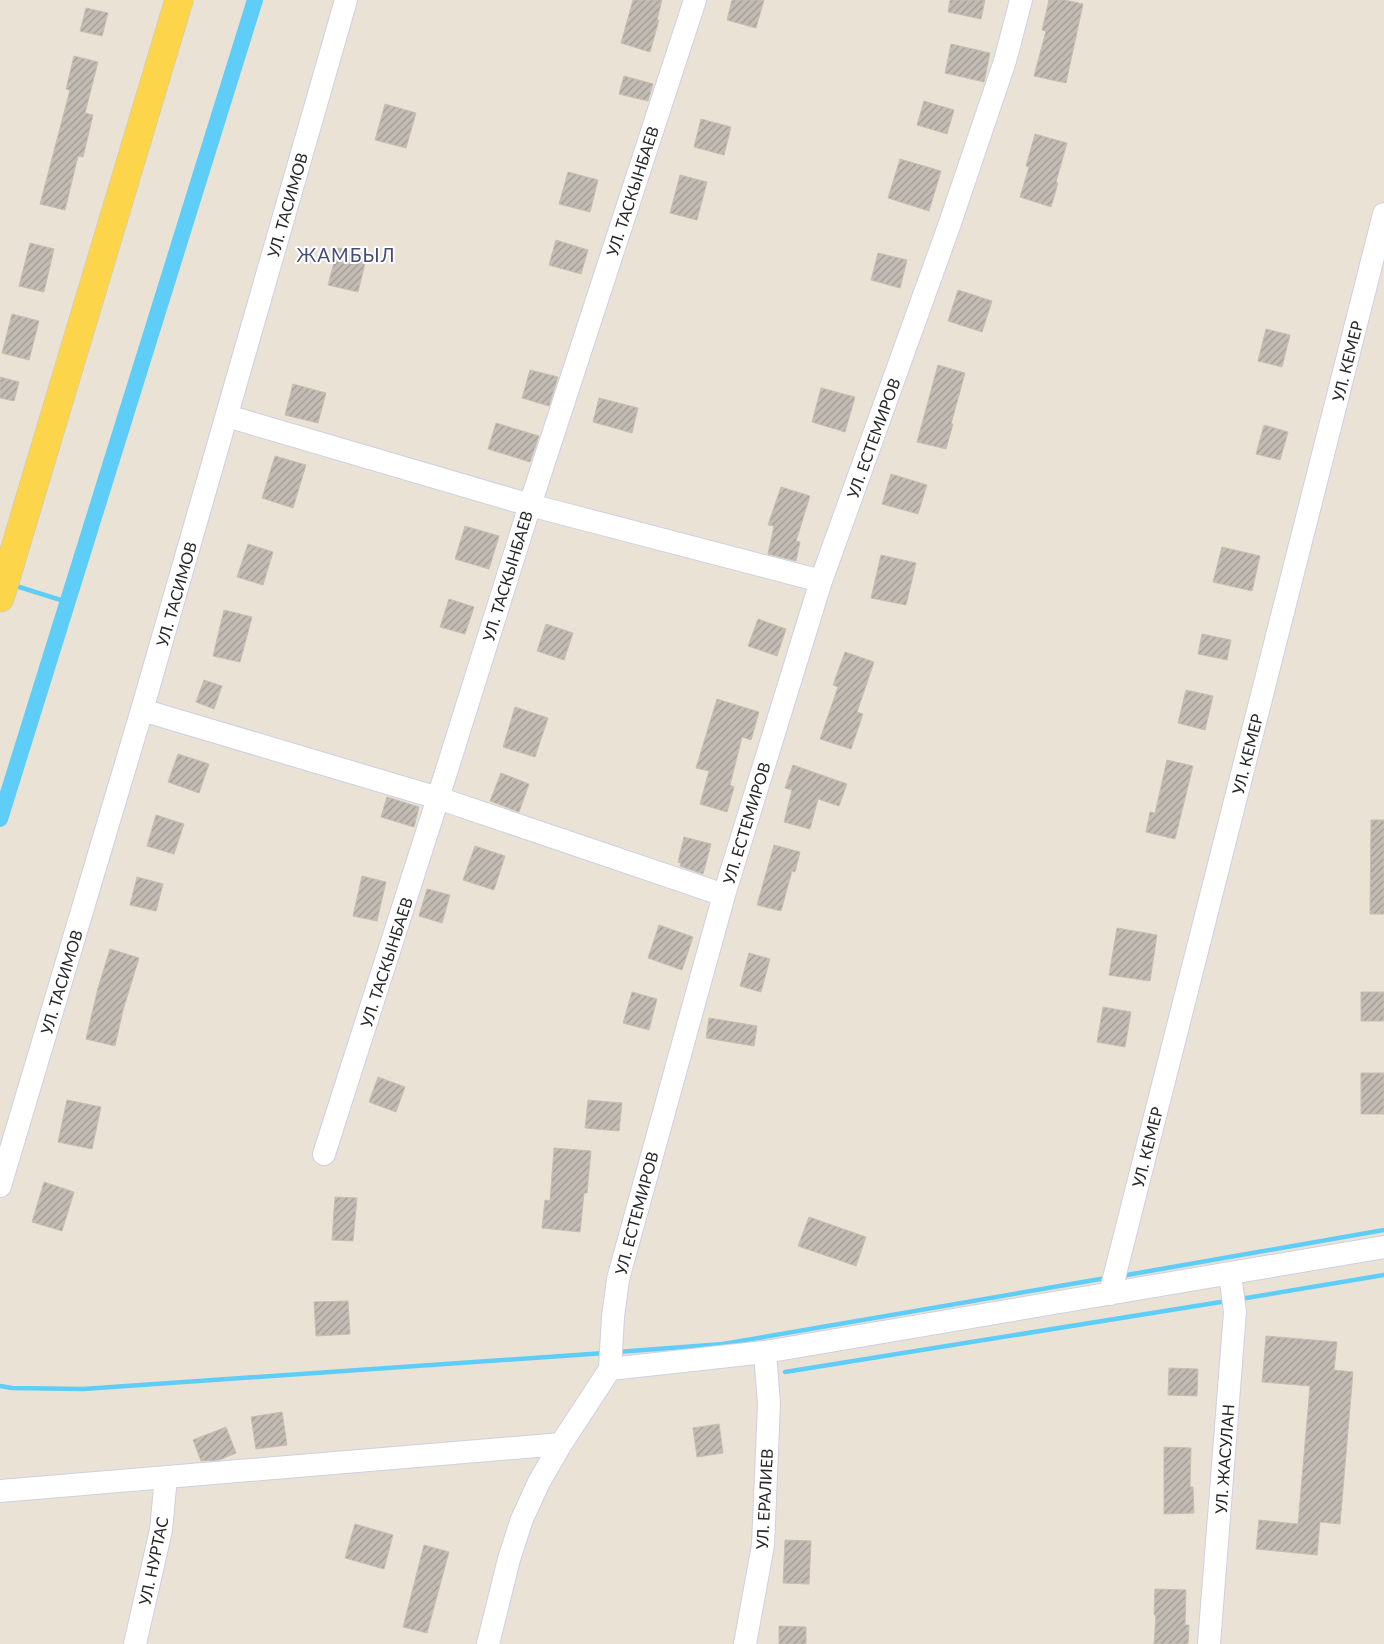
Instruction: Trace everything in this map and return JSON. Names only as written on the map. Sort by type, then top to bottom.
[{"type":"main road","points":[[0,598],[179,0]]},
{"type":"street","name":"УЛ. ТАСИМОВ","points":[[0,1186],[142,710],[346,0]]},
{"type":"street","name":"УЛ. ТАСКЫНБАЕВ","points":[[324,1154],[530,504],[695,0]]},
{"type":"street","name":"УЛ. ЕСТЕМИРОВ","points":[[488,1644],[522,1519],[539,1482],[561,1444],[610,1369],[613,1317],[618,1279],[724,895],[821,581],[949,226],[1004,61],[1021,0]]},
{"type":"street","name":"УЛ. КЕМЕР","points":[[1110,1294],[1384,214]]},
{"type":"street","points":[[226,416],[530,504],[821,581]]},
{"type":"street","points":[[142,710],[438,798],[724,895]]},
{"type":"street","points":[[610,1369],[765,1352],[1384,1247]]},
{"type":"street","name":"УЛ. ЖАСУЛАН","points":[[1209,1644],[1235,1312],[1230,1274]]},
{"type":"street","name":"УЛ. ЕРАЛИЕВ","points":[[745,1644],[763,1545],[769,1404],[765,1352]]},
{"type":"street","points":[[0,1490],[561,1444]]},
{"type":"street","name":"УЛ. НУРТАС","points":[[135,1644],[161,1530],[166,1477]]},
{"type":"building","points":[[633,0],[662,0],[657,20],[659,20],[650,52],[621,43]]},
{"type":"building","points":[[732,0],[764,0],[756,28],[727,20]]},
{"type":"building","points":[[950,0],[985,0],[981,19],[948,12]]},
{"type":"building","points":[[1049,0],[1065,0],[1083,4],[1066,83],[1034,76],[1046,31],[1042,30]]},
{"type":"building","points":[[86,8],[108,13],[102,36],[80,31]]},
{"type":"building","points":[[951,44],[990,53],[984,82],[945,73]]},
{"type":"building","points":[[74,56],[98,62],[85,113],[93,115],[83,157],[78,156],[65,210],[40,204],[70,90],[66,89]]},
{"type":"building","points":[[624,76],[653,84],[648,101],[619,94]]},
{"type":"building","points":[[924,101],[954,110],[947,134],[917,125]]},
{"type":"building","points":[[385,104],[416,113],[406,148],[375,140]]},
{"type":"building","points":[[701,119],[731,127],[724,155],[694,147]]},
{"type":"building","points":[[1035,134],[1067,143],[1051,207],[1020,197],[1029,167],[1026,166]]},
{"type":"building","points":[[900,159],[941,171],[929,211],[888,198]]},
{"type":"building","points":[[568,172],[598,180],[590,212],[559,204]]},
{"type":"building","points":[[680,175],[707,182],[697,220],[670,213]]},
{"type":"building","points":[[556,240],[588,250],[581,274],[549,265]]},
{"type":"building","points":[[30,243],[54,249],[44,292],[19,286]]},
{"type":"building","points":[[338,248],[367,255],[358,292],[328,285]]},
{"type":"building","points":[[878,253],[907,260],[900,288],[871,280]]},
{"type":"building","points":[[958,290],[992,301],[982,332],[948,321]]},
{"type":"building","points":[[12,314],[39,321],[29,360],[2,353]]},
{"type":"building","points":[[1266,329],[1290,335],[1282,367],[1258,361]]},
{"type":"building","points":[[938,365],[965,373],[946,449],[917,442]]},
{"type":"building","points":[[530,370],[558,377],[549,406],[522,398]]},
{"type":"building","points":[[0,377],[19,382],[14,401],[0,398]]},
{"type":"building","points":[[293,384],[326,393],[318,423],[285,415]]},
{"type":"building","points":[[821,388],[855,397],[845,432],[812,422]]},
{"type":"building","points":[[599,398],[638,408],[632,433],[593,422]]},
{"type":"building","points":[[496,423],[539,436],[530,462],[488,449]]},
{"type":"building","points":[[1264,425],[1288,432],[1280,460],[1256,454]]},
{"type":"building","points":[[275,456],[306,465],[293,508],[262,498]]},
{"type":"building","points":[[891,474],[927,485],[918,514],[882,504]]},
{"type":"building","points":[[781,487],[810,496],[796,541],[800,542],[796,561],[768,554],[774,526],[768,525]]},
{"type":"building","points":[[465,526],[499,536],[489,569],[455,559]]},
{"type":"building","points":[[248,544],[273,552],[263,585],[237,577]]},
{"type":"building","points":[[1222,547],[1260,556],[1252,591],[1213,582]]},
{"type":"building","points":[[881,555],[916,563],[906,605],[871,598]]},
{"type":"building","points":[[449,599],[474,607],[465,634],[440,627]]},
{"type":"building","points":[[224,610],[252,617],[240,662],[213,656]]},
{"type":"building","points":[[758,619],[786,629],[777,656],[748,646]]},
{"type":"building","points":[[546,624],[573,633],[564,660],[537,651]]},
{"type":"building","points":[[1202,634],[1231,640],[1227,660],[1198,654]]},
{"type":"building","points":[[845,652],[874,662],[857,712],[863,714],[851,749],[820,739],[838,687],[833,685]]},
{"type":"building","points":[[204,680],[222,686],[214,709],[196,702]]},
{"type":"building","points":[[1186,690],[1213,696],[1205,730],[1178,723]]},
{"type":"building","points":[[717,699],[759,712],[751,740],[742,737],[730,785],[734,787],[727,812],[700,804],[709,771],[696,768]]},
{"type":"building","points":[[515,707],[548,718],[535,757],[503,747]]},
{"type":"building","points":[[178,754],[209,764],[199,793],[168,782]]},
{"type":"building","points":[[1167,760],[1193,766],[1175,839],[1146,832],[1150,812],[1155,813]]},
{"type":"building","points":[[793,765],[847,784],[839,806],[818,799],[810,829],[784,822],[792,790],[785,788]]},
{"type":"building","points":[[501,773],[529,784],[519,812],[490,801]]},
{"type":"building","points":[[387,797],[419,807],[414,827],[381,817]]},
{"type":"building","points":[[156,815],[184,824],[174,854],[147,846]]},
{"type":"building","points":[[1371,820],[1384,820],[1384,914],[1370,914]]},
{"type":"building","points":[[684,837],[711,844],[703,874],[680,866],[681,863],[678,862]]},
{"type":"building","points":[[774,845],[800,852],[795,872],[792,871],[781,911],[757,905]]},
{"type":"building","points":[[475,846],[505,856],[494,890],[463,880]]},
{"type":"building","points":[[362,876],[386,882],[377,921],[353,916]]},
{"type":"building","points":[[137,877],[163,884],[156,911],[130,905]]},
{"type":"building","points":[[427,889],[450,895],[442,923],[419,916]]},
{"type":"building","points":[[659,925],[693,937],[682,970],[648,958]]},
{"type":"building","points":[[1117,928],[1157,935],[1150,981],[1109,975]]},
{"type":"building","points":[[110,949],[139,958],[123,1010],[115,1046],[86,1039],[98,988]]},
{"type":"building","points":[[749,953],[770,959],[761,992],[740,986]]},
{"type":"building","points":[[632,992],[657,999],[649,1030],[623,1023]]},
{"type":"building","points":[[1361,992],[1384,992],[1384,1021],[1361,1021]]},
{"type":"building","points":[[1103,1007],[1131,1012],[1125,1047],[1097,1042]]},
{"type":"building","points":[[709,1018],[757,1026],[754,1046],[706,1038]]},
{"type":"building","points":[[1361,1073],[1384,1073],[1384,1114],[1361,1114]]},
{"type":"building","points":[[378,1077],[405,1087],[396,1112],[369,1102]]},
{"type":"building","points":[[67,1100],[101,1107],[92,1149],[58,1142]]},
{"type":"building","points":[[588,1100],[622,1103],[619,1131],[585,1128]]},
{"type":"building","points":[[554,1148],[591,1151],[587,1193],[584,1193],[580,1232],[542,1228],[545,1200],[550,1201]]},
{"type":"building","points":[[44,1182],[74,1192],[62,1231],[32,1222]]},
{"type":"building","points":[[335,1197],[357,1198],[353,1241],[332,1240]]},
{"type":"building","points":[[809,1217],[866,1237],[856,1266],[798,1246]]},
{"type":"building","points":[[348,1301],[350,1334],[316,1336],[314,1302]]},
{"type":"building","points":[[1266,1336],[1337,1342],[1334,1370],[1353,1372],[1340,1524],[1320,1522],[1317,1555],[1256,1549],[1259,1520],[1298,1524],[1310,1386],[1262,1382]]},
{"type":"building","points":[[1169,1368],[1198,1369],[1197,1396],[1168,1395]]},
{"type":"building","points":[[282,1412],[287,1445],[256,1449],[251,1417]]},
{"type":"building","points":[[719,1424],[723,1453],[697,1457],[693,1428]]},
{"type":"building","points":[[226,1427],[236,1453],[219,1460],[201,1461],[193,1440]]},
{"type":"building","points":[[1164,1447],[1191,1448],[1190,1487],[1193,1487],[1194,1513],[1164,1514]]},
{"type":"building","points":[[355,1524],[393,1535],[384,1569],[345,1558]]},
{"type":"building","points":[[785,1540],[811,1541],[809,1584],[783,1583]]},
{"type":"building","points":[[424,1545],[449,1552],[427,1633],[403,1627]]},
{"type":"building","points":[[1155,1589],[1186,1590],[1185,1625],[1189,1625],[1188,1644],[1154,1644]]},
{"type":"building","points":[[779,1626],[806,1627],[806,1644],[779,1644]]},
{"type":"waterway","points":[[0,819],[255,0]]},
{"type":"waterway","points":[[13,585],[67,602]]},
{"type":"waterway","points":[[1121,1276],[1384,1230]]},
{"type":"waterway","points":[[1240,1299],[1384,1275]]},
{"type":"waterway","points":[[617,1352],[723,1344],[1106,1278]]},
{"type":"waterway","points":[[785,1372],[1227,1301]]},
{"type":"waterway","points":[[0,1386],[12,1388],[83,1389],[605,1353]]},
{"type":"district","name":"ЖАМБЫЛ","points":[[346,254]]}]
